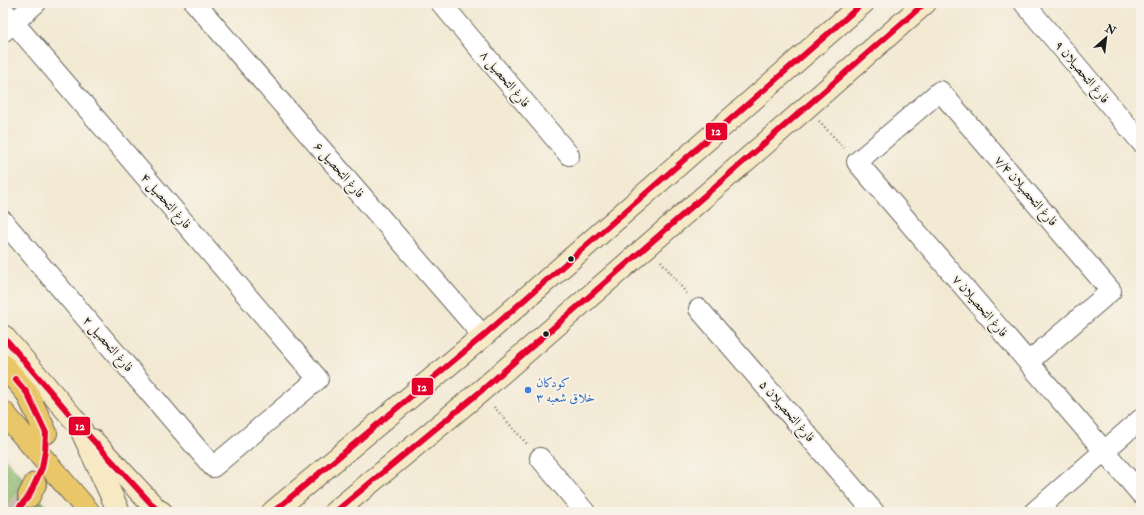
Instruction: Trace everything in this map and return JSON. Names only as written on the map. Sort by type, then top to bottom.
[{"type":"highway","points":[[3,365],[27,393],[46,433]]},
{"type":"highway","points":[[3,412],[89,512]]},
{"type":"main road","points":[[273,512],[483,336],[863,3]]},
{"type":"main road","points":[[336,512],[481,391],[925,3]]},
{"type":"main road","points":[[3,336],[79,425],[157,510],[161,512]]},
{"type":"main road","points":[[79,425],[119,512]]},
{"type":"street","points":[[7,21],[36,3]]},
{"type":"street","name":"فارغ التحصیل ۶","points":[[196,3],[483,336]]},
{"type":"street","name":"فارغ التحصیل ۸","points":[[440,3],[569,155]]},
{"type":"street","name":"فارغ التحصیلان ۹","points":[[1024,3],[1141,142]]},
{"type":"street","name":"فارغ التحصیل ۴","points":[[7,21],[318,378],[214,467]]},
{"type":"street","name":"فارغ التحصیلان ۷/۴","points":[[856,162],[940,91],[1111,291],[1028,362]]},
{"type":"street","name":"فارغ التحصیلان ۷","points":[[856,162],[1141,494]]},
{"type":"street","name":"فارغ التحصیل ۲","points":[[3,221],[214,467]]},
{"type":"street","name":"فارغ التحصیلان ۵","points":[[699,309],[874,512]]},
{"type":"street","points":[[1034,512],[1141,419]]},
{"type":"street","points":[[540,458],[584,512]]},
{"type":"path","points":[[807,107],[856,162]]},
{"type":"path","points":[[649,245],[699,309]]},
{"type":"path","points":[[481,391],[540,458]]},
{"type":"green space","points":[[3,456],[51,512],[3,512]]},
{"type":"tunnel","points":[[15,512],[29,496]]},
{"type":"transit line","name":"12","points":[[273,512],[483,336],[863,3]]},
{"type":"transit line","name":"12","points":[[335,512],[481,391],[925,3]]},
{"type":"transit line","name":"12","points":[[3,336],[79,425],[157,510],[161,512]]},
{"type":"transit line","name":"12","points":[[15,379],[27,393],[46,433],[42,468],[29,496],[15,512]]},
{"type":"place","name":"کودکان خلاق شعبه ۳","points":[[528,390]]}]
